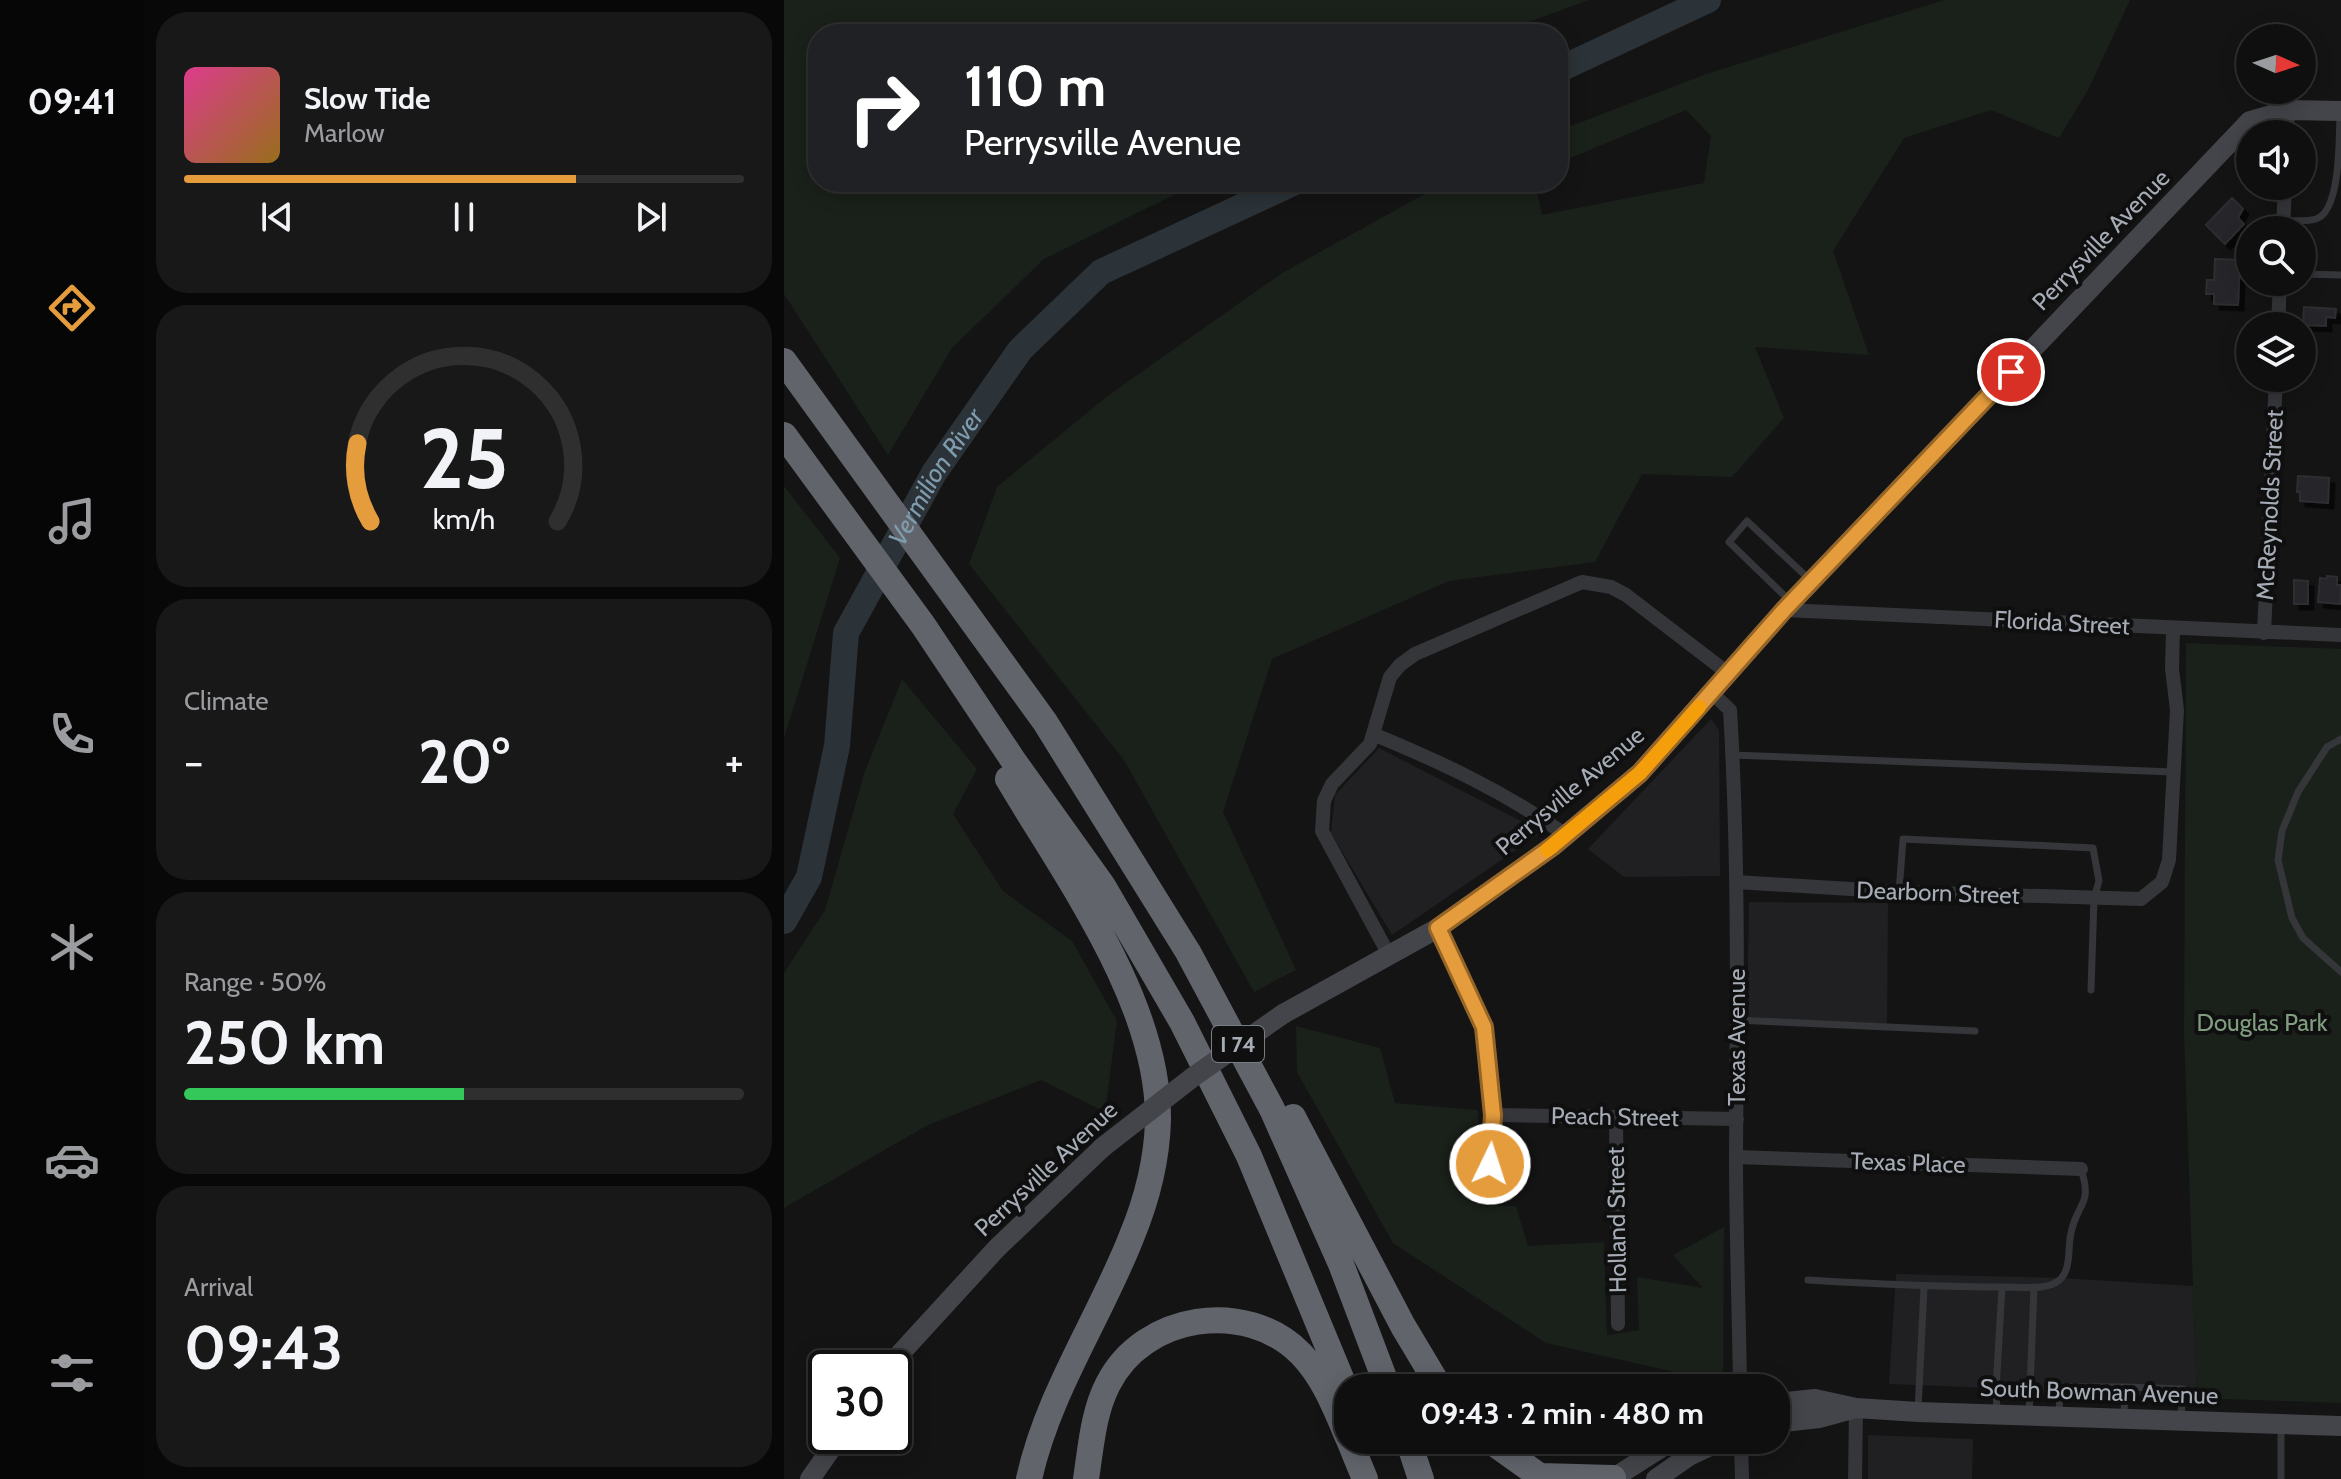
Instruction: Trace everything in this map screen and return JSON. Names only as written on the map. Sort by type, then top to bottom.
[{"type":"highway","name":"I 74","points":[[784,361],[1045,722],[1188,952],[1272,1109],[1341,1264],[1383,1374]]},
{"type":"highway","name":"I 74","points":[[784,435],[923,625],[1009,766],[1103,886],[1182,1022],[1249,1156],[1339,1374]]},
{"type":"highway","points":[[1045,722],[1084,764],[1162,878],[1203,946],[1403,1326],[1432,1374]]},
{"type":"highway","points":[[1009,766],[1099,932],[1135,1007],[1152,1067],[1158,1120],[1150,1182],[1131,1239],[1054,1402],[1029,1479]]},
{"type":"highway","points":[[1086,1479],[1097,1414],[1108,1383],[1128,1357],[1149,1338],[1180,1324],[1209,1319],[1243,1323],[1275,1334],[1299,1352],[1323,1381],[1334,1407]]},
{"type":"highway","points":[[1354,1454],[1365,1479]]},
{"type":"highway","points":[[1369,1454],[1375,1479]]},
{"type":"highway","points":[[1413,1454],[1421,1479]]},
{"type":"highway","points":[[1509,1454],[1542,1477],[1613,1479]]},
{"type":"street","name":"Perrysville Avenue","points":[[904,1350],[997,1248],[1103,1147],[1193,1077],[1283,1014],[1438,928],[1566,835],[1640,773],[1788,607],[2250,121],[2288,110],[2341,111]]},
{"type":"street","points":[[2288,110],[2288,120]]},
{"type":"street","name":"McReynolds Street","points":[[2264,633],[2275,392]]},
{"type":"street","points":[[1389,955],[1322,831],[1324,801],[1332,784],[1370,744],[1390,677],[1400,665],[1415,654],[1582,582],[1611,587],[1626,595],[1729,674]]},
{"type":"street","name":"Florida Street","points":[[1788,607],[2173,629],[2341,635]]},
{"type":"street","points":[[2173,629],[2172,669],[2177,710],[2175,772]]},
{"type":"street","name":"Texas Avenue","points":[[1712,693],[1730,710],[1732,755],[1736,882],[1740,1374]]},
{"type":"street","points":[[1373,734],[1448,765],[1521,803],[1566,835]]},
{"type":"street","name":"Dearborn Street","points":[[1736,882],[1899,892],[2141,899],[2162,882],[2169,860],[2175,772]]},
{"type":"street","points":[[1438,928],[1484,1027],[1493,1115],[1489,1189]]},
{"type":"street","name":"Peach Street","points":[[1493,1115],[1737,1119]]},
{"type":"street","name":"Holland Street","points":[[1616,1117],[1618,1324]]},
{"type":"street","name":"Texas Place","points":[[1736,1157],[2081,1169]]},
{"type":"street","name":"South Bowman Avenue","points":[[1790,1402],[1815,1399],[1856,1408],[1997,1416],[2341,1426]]},
{"type":"street","points":[[1855,1479],[1856,1408]]},
{"type":"street","name":"South Bowman Avenue","points":[[1790,1421],[1819,1418],[1856,1408]]},
{"type":"street","points":[[810,1479],[827,1454]]},
{"type":"street","points":[[1613,1479],[1651,1454]]},
{"type":"street","points":[[1656,1479],[1693,1454]]},
{"type":"street","points":[[1741,1454],[1742,1479]]},
{"type":"lane","points":[[2316,219],[2331,208],[2336,195],[2341,111]]},
{"type":"lane","points":[[2316,274],[2341,275]]},
{"type":"lane","points":[[1788,607],[1729,542],[1747,521],[1812,582]]},
{"type":"lane","points":[[2341,739],[2327,747],[2298,792],[2282,831],[2278,860],[2292,918],[2303,938],[2341,972]]},
{"type":"lane","points":[[1732,755],[2175,772]]},
{"type":"lane","points":[[1899,892],[1903,839],[2093,848],[2099,881],[2094,898],[2091,990]]},
{"type":"lane","points":[[1736,1020],[1975,1031]]},
{"type":"lane","points":[[1808,1280],[1924,1287],[2034,1287],[2055,1284],[2065,1273],[2071,1233],[2087,1191],[2081,1169]]},
{"type":"lane","points":[[1918,1412],[1924,1287]]},
{"type":"lane","points":[[1997,1416],[2002,1287]]},
{"type":"lane","points":[[2029,1417],[2034,1287]]},
{"type":"lane","points":[[2059,1417],[2060,1387],[2125,1387],[2183,1389],[2181,1421]]},
{"type":"lane","points":[[2123,1419],[2125,1387]]},
{"type":"lane","points":[[2281,1425],[2281,1479]]},
{"type":"shaded area","points":[[1711,719],[1719,730],[1720,876],[1624,877],[1588,849]]},
{"type":"shaded area","points":[[1379,748],[1542,832],[1392,935],[1331,833],[1335,795]]},
{"type":"shaded area","points":[[1749,902],[1888,903],[1887,1027],[1747,1020]]},
{"type":"shaded area","points":[[1896,1274],[2060,1278],[2193,1286],[2197,1398],[2034,1393],[2021,1389],[1889,1384]]},
{"type":"shaded area","points":[[1868,1435],[1973,1439],[1972,1479],[1868,1479]]},
{"type":"green space","points":[[784,0],[1589,0],[1523,24],[808,24],[808,192],[1180,192],[1044,259],[952,348],[888,455],[784,294]]},
{"type":"green space","points":[[1944,0],[2130,0],[2088,90],[2059,138],[1991,110],[1904,138],[1833,251],[1869,355],[1755,347],[1784,418],[1732,477],[1642,474],[1595,562],[1449,581],[1272,659],[1223,812],[1296,970],[1254,992],[1124,760],[969,564],[997,487],[1106,397],[1282,273],[1428,192],[1537,192],[1542,215],[1704,183],[1711,136],[1686,110],[1568,159],[1568,127],[1706,74]]},
{"type":"green space","points":[[784,486],[840,558],[784,738]]},
{"type":"green space","name":"Douglas Park","points":[[2186,643],[2341,649],[2341,1403],[2197,1398],[2184,1034]]},
{"type":"green space","points":[[902,679],[977,769],[953,814],[1003,891],[1072,941],[1117,1021],[1105,1112],[1041,1080],[926,1126],[784,1208],[784,973],[825,910],[865,771]]},
{"type":"green space","points":[[1296,1026],[1380,1048],[1395,1103],[1478,1110],[1480,1206],[1516,1206],[1528,1246],[1604,1242],[1607,1335],[1639,1330],[1637,1277],[1703,1288],[1673,1255],[1724,1227],[1723,1374],[1683,1374],[1546,1343],[1393,1243],[1297,1072]]},
{"type":"building","points":[[2232,198],[2243,209],[2236,216],[2236,232],[2225,244],[2206,225]]},
{"type":"building","points":[[2215,259],[2236,260],[2238,305],[2214,304],[2214,294],[2206,294],[2207,280],[2214,280]]},
{"type":"building","points":[[2304,307],[2336,309],[2335,318],[2326,317],[2326,326],[2316,326],[2316,312],[2304,312]]},
{"type":"building","points":[[2298,476],[2329,478],[2328,503],[2300,501]]},
{"type":"building","points":[[2327,576],[2337,577],[2337,585],[2341,585],[2340,604],[2318,602],[2320,578],[2326,579]]},
{"type":"building","points":[[2294,580],[2308,581],[2308,604],[2294,604]]},
{"type":"waterway","name":"Vermilion River","points":[[1568,65],[1708,0]]},
{"type":"waterway","name":"Vermilion River","points":[[784,921],[809,877],[837,746],[846,633],[934,473],[1020,350],[1101,272],[1273,192]]},
{"type":"slow traffic","points":[[1547,850],[1640,773],[1699,707]]},
{"type":"route","points":[[1490,1164],[1493,1115],[1484,1027],[1438,928],[1553,846],[1640,773],[1784,610],[2011,372]]}]
